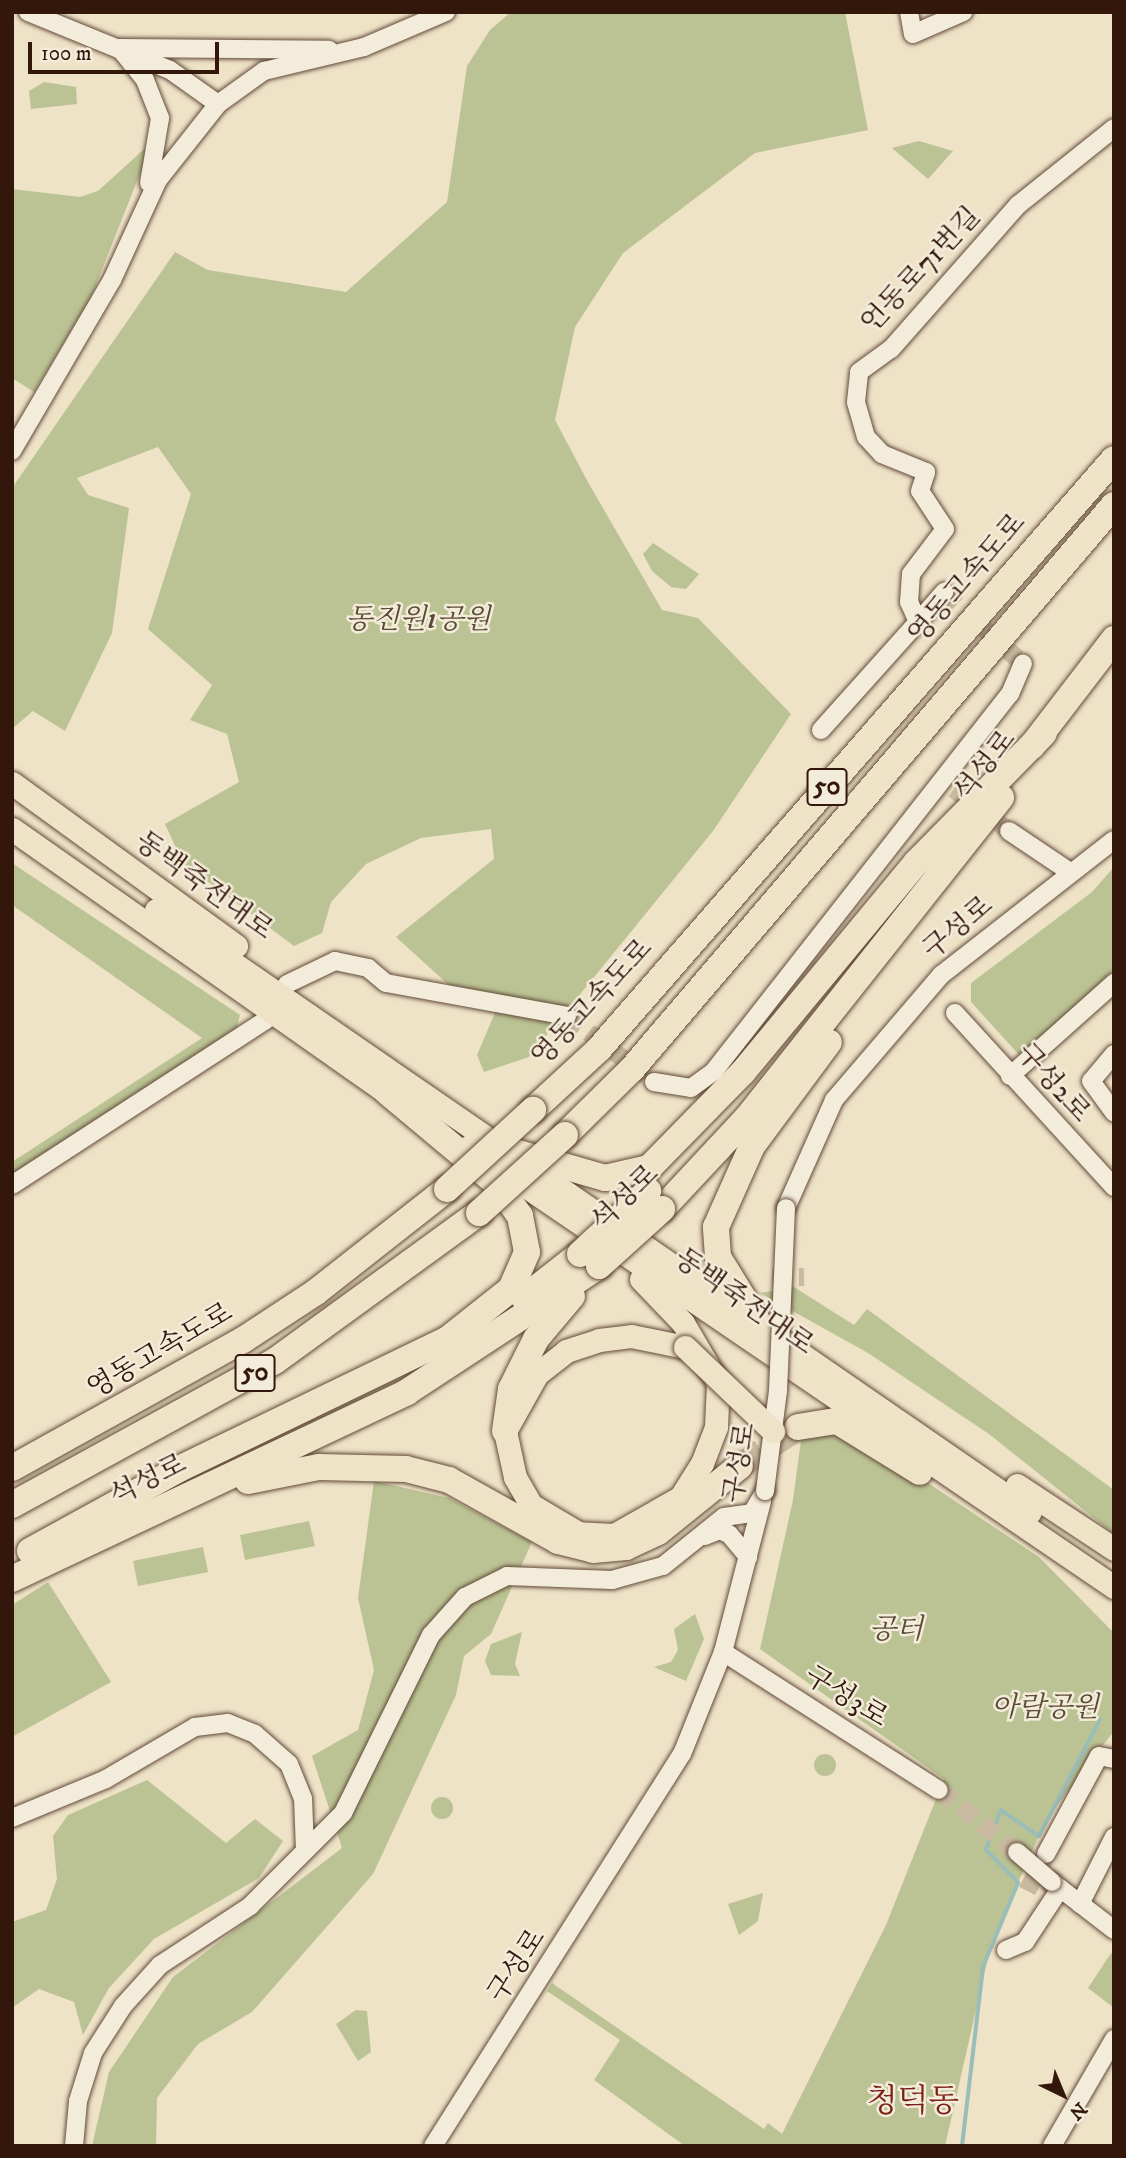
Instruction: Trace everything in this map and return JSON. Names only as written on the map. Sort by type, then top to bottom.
[{"type":"highway","name":"영동고속도로","points":[[12,1468],[158,1392],[316,1292],[447,1189],[599,1049],[1114,459]]},
{"type":"highway","name":"50","points":[[12,1505],[275,1361],[480,1213],[632,1069],[1114,505]]},
{"type":"highway","name":"석성로","points":[[655,1200],[736,1102],[916,871],[1044,733],[1114,639]]},
{"type":"highway","name":"석성로","points":[[12,1579],[407,1392],[590,1260],[747,1118],[1114,657]]},
{"type":"highway","points":[[508,1150],[605,1178],[649,1168],[743,1072],[916,863],[1044,733]]},
{"type":"highway","points":[[763,1330],[718,1257],[716,1227],[728,1189],[752,1146],[876,977],[914,906]]},
{"type":"highway","points":[[18,1551],[179,1469],[448,1339],[511,1289],[527,1252],[520,1216],[496,1184],[387,1092]]},
{"type":"highway","name":"석성로","points":[[18,1551],[402,1376],[590,1260]]},
{"type":"highway","points":[[505,1431],[512,1389],[536,1339],[590,1260]]},
{"type":"highway","points":[[12,1449],[158,1392]]},
{"type":"highway","points":[[785,1429],[836,1421],[920,1472]]},
{"type":"highway","points":[[141,1518],[273,1472],[363,1465],[449,1480],[558,1541],[604,1549],[658,1532],[740,1466]]},
{"type":"main road","name":"동백죽전대로","points":[[12,783],[287,984],[347,1054],[387,1092],[580,1222],[862,1419],[1114,1587]]},
{"type":"main road","name":"동백죽전대로","points":[[12,812],[347,1054]]},
{"type":"main road","name":"동백죽전대로","points":[[12,829],[347,1054],[508,1150],[763,1330],[1114,1569]]},
{"type":"main road","name":"동백죽전대로","points":[[12,846],[266,1020],[347,1054]]},
{"type":"main road","points":[[580,1222],[683,1323],[718,1383],[716,1427],[681,1497],[614,1535],[578,1533],[531,1505],[515,1477],[505,1431],[537,1374],[566,1352],[631,1336],[685,1347],[785,1429]]},
{"type":"main road","points":[[890,1417],[963,1450],[1114,1549]]},
{"type":"main road","points":[[862,1419],[920,1472],[1114,1605]]},
{"type":"street","points":[[28,12],[119,48],[194,82],[218,104]]},
{"type":"street","points":[[138,216],[218,104],[264,71],[351,51],[446,12]]},
{"type":"street","points":[[909,12],[913,34],[963,12]]},
{"type":"street","points":[[119,48],[351,51]]},
{"type":"street","points":[[12,451],[112,280],[158,157],[160,118],[145,80],[119,48]]},
{"type":"street","name":"언동로71번길","points":[[918,622],[909,602],[911,574],[945,529],[920,491],[926,472],[882,454],[866,438],[856,402],[859,372],[891,349],[1018,205],[1114,128]]},
{"type":"street","points":[[821,730],[944,592]]},
{"type":"street","points":[[654,1082],[691,1088],[714,1071],[948,785],[1010,694],[1023,664]]},
{"type":"street","points":[[1009,831],[1070,872]]},
{"type":"street","name":"구성로","points":[[433,2146],[663,1788],[723,1652],[765,1491],[785,1429],[786,1208],[818,1124],[886,1036],[941,975],[1114,840]]},
{"type":"street","points":[[287,984],[335,961],[368,968],[386,983],[567,1016]]},
{"type":"street","points":[[1010,1076],[1114,983]]},
{"type":"street","name":"구성2로","points":[[955,1013],[1114,1187]]},
{"type":"street","points":[[12,1185],[266,1020]]},
{"type":"street","points":[[1114,1054],[1091,1081],[1114,1113]]},
{"type":"street","points":[[74,2146],[78,2101],[93,2053],[123,2006],[160,1965],[223,1927],[343,1813],[431,1635],[465,1597],[507,1576],[612,1580],[663,1566],[724,1517],[752,1513],[765,1491]]},
{"type":"street","points":[[696,1540],[719,1530],[739,1541],[748,1557]]},
{"type":"street","name":"구성3로","points":[[723,1652],[940,1790]]},
{"type":"street","points":[[12,1818],[106,1779],[195,1727],[228,1723],[256,1734],[289,1764],[303,1798],[304,1850]]},
{"type":"street","points":[[1046,1854],[1099,1756],[1114,1759]]},
{"type":"street","points":[[1080,1904],[1114,1837]]},
{"type":"street","points":[[1017,1853],[1114,1930]]},
{"type":"street","points":[[1006,1950],[1025,1942],[1056,1885]]},
{"type":"street","points":[[1052,2146],[1114,2039]]},
{"type":"green space","name":"동진원1공원","points":[[511,12],[845,12],[868,130],[755,153],[623,253],[575,327],[555,420],[589,484],[662,610],[698,618],[791,714],[713,831],[529,1057],[484,1072],[477,1055],[497,1008],[452,988],[396,937],[494,859],[491,829],[421,838],[366,864],[331,902],[322,933],[294,946],[183,863],[165,824],[239,782],[227,734],[190,720],[212,685],[148,629],[191,494],[158,447],[77,478],[88,495],[129,508],[112,633],[65,731],[33,711],[12,729],[12,488],[175,252],[208,270],[346,292],[447,202],[467,66],[490,30]]},
{"type":"green space","points":[[44,82],[76,87],[77,104],[31,109],[29,91]]},
{"type":"green space","points":[[153,141],[91,297],[34,392],[12,378],[12,189],[80,197],[98,191]]},
{"type":"green space","points":[[919,141],[953,151],[928,179],[892,148]]},
{"type":"green space","points":[[653,543],[699,574],[686,589],[671,587],[652,571],[643,554]]},
{"type":"green space","points":[[12,863],[240,1015],[236,1031],[12,1179],[12,1162],[202,1038],[12,905]]},
{"type":"green space","points":[[1114,867],[1114,970],[1020,1056],[971,1002],[971,983],[1092,892]]},
{"type":"green space","points":[[794,1287],[854,1325],[867,1309],[1114,1490],[1114,1534],[989,1434],[868,1353],[760,1293]]},
{"type":"green space","points":[[804,1418],[862,1439],[1039,1557],[1114,1633],[1114,1731],[1046,1820],[992,1940],[945,2146],[685,2146],[594,2080],[620,2040],[547,1991],[552,1983],[764,2129],[768,2123],[782,2134],[886,1925],[944,1779],[760,1649],[793,1500]]},
{"type":"green space","points":[[374,1481],[449,1498],[532,1542],[491,1634],[464,1656],[456,1695],[373,1874],[252,2012],[198,2044],[157,2098],[156,2146],[92,2146],[109,2072],[173,1977],[342,1848],[312,1756],[358,1730],[374,1670],[358,1598]]},
{"type":"green space","points":[[309,1521],[315,1546],[245,1560],[240,1535]]},
{"type":"green space","points":[[203,1547],[208,1572],[138,1586],[133,1561]]},
{"type":"green space","points":[[48,1582],[111,1682],[12,1737],[12,1605]]},
{"type":"green space","points":[[695,1614],[704,1639],[686,1681],[654,1667],[671,1662],[678,1650],[674,1629]]},
{"type":"green space","points":[[522,1632],[515,1664],[520,1676],[491,1675],[485,1661],[491,1644]]},
{"type":"green space","points":[[825,1754],[833,1757],[836,1765],[833,1773],[825,1776],[817,1773],[814,1765],[817,1757]]},
{"type":"green space","points":[[147,1780],[226,1843],[255,1819],[283,1841],[259,1878],[154,1939],[109,1988],[83,2035],[74,2002],[39,1989],[12,2008],[12,1922],[46,1910],[57,1879],[53,1836],[68,1815]]},
{"type":"green space","points":[[442,1797],[450,1800],[453,1808],[450,1816],[442,1819],[434,1816],[431,1808],[434,1800]]},
{"type":"green space","points":[[763,1893],[758,1921],[739,1935],[728,1904]]},
{"type":"green space","points":[[1111,1953],[1114,1955],[1114,2008],[1088,1988]]},
{"type":"green space","points":[[356,2010],[367,2011],[371,2052],[358,2061],[336,2024]]},
{"type":"waterway","points":[[962,2146],[983,1967],[1018,1883],[986,1850],[1001,1810],[1039,1836],[1100,1720]]},
{"type":"tunnel","points":[[944,592],[1023,664]]},
{"type":"tunnel","points":[[954,789],[1009,831]]},
{"type":"tunnel","points":[[567,1016],[654,1082]]},
{"type":"tunnel","points":[[772,1278],[804,1277]]},
{"type":"tunnel","points":[[740,1466],[798,1427]]},
{"type":"tunnel","points":[[939,1790],[1017,1852]]},
{"type":"tunnel","points":[[1027,1891],[1045,1857]]},
{"type":"district","name":"청덕동","points":[[913,2102]]},
{"type":"park label","name":"공터","points":[[896,1630]]},
{"type":"park label","name":"아람공원","points":[[1045,1708]]}]
